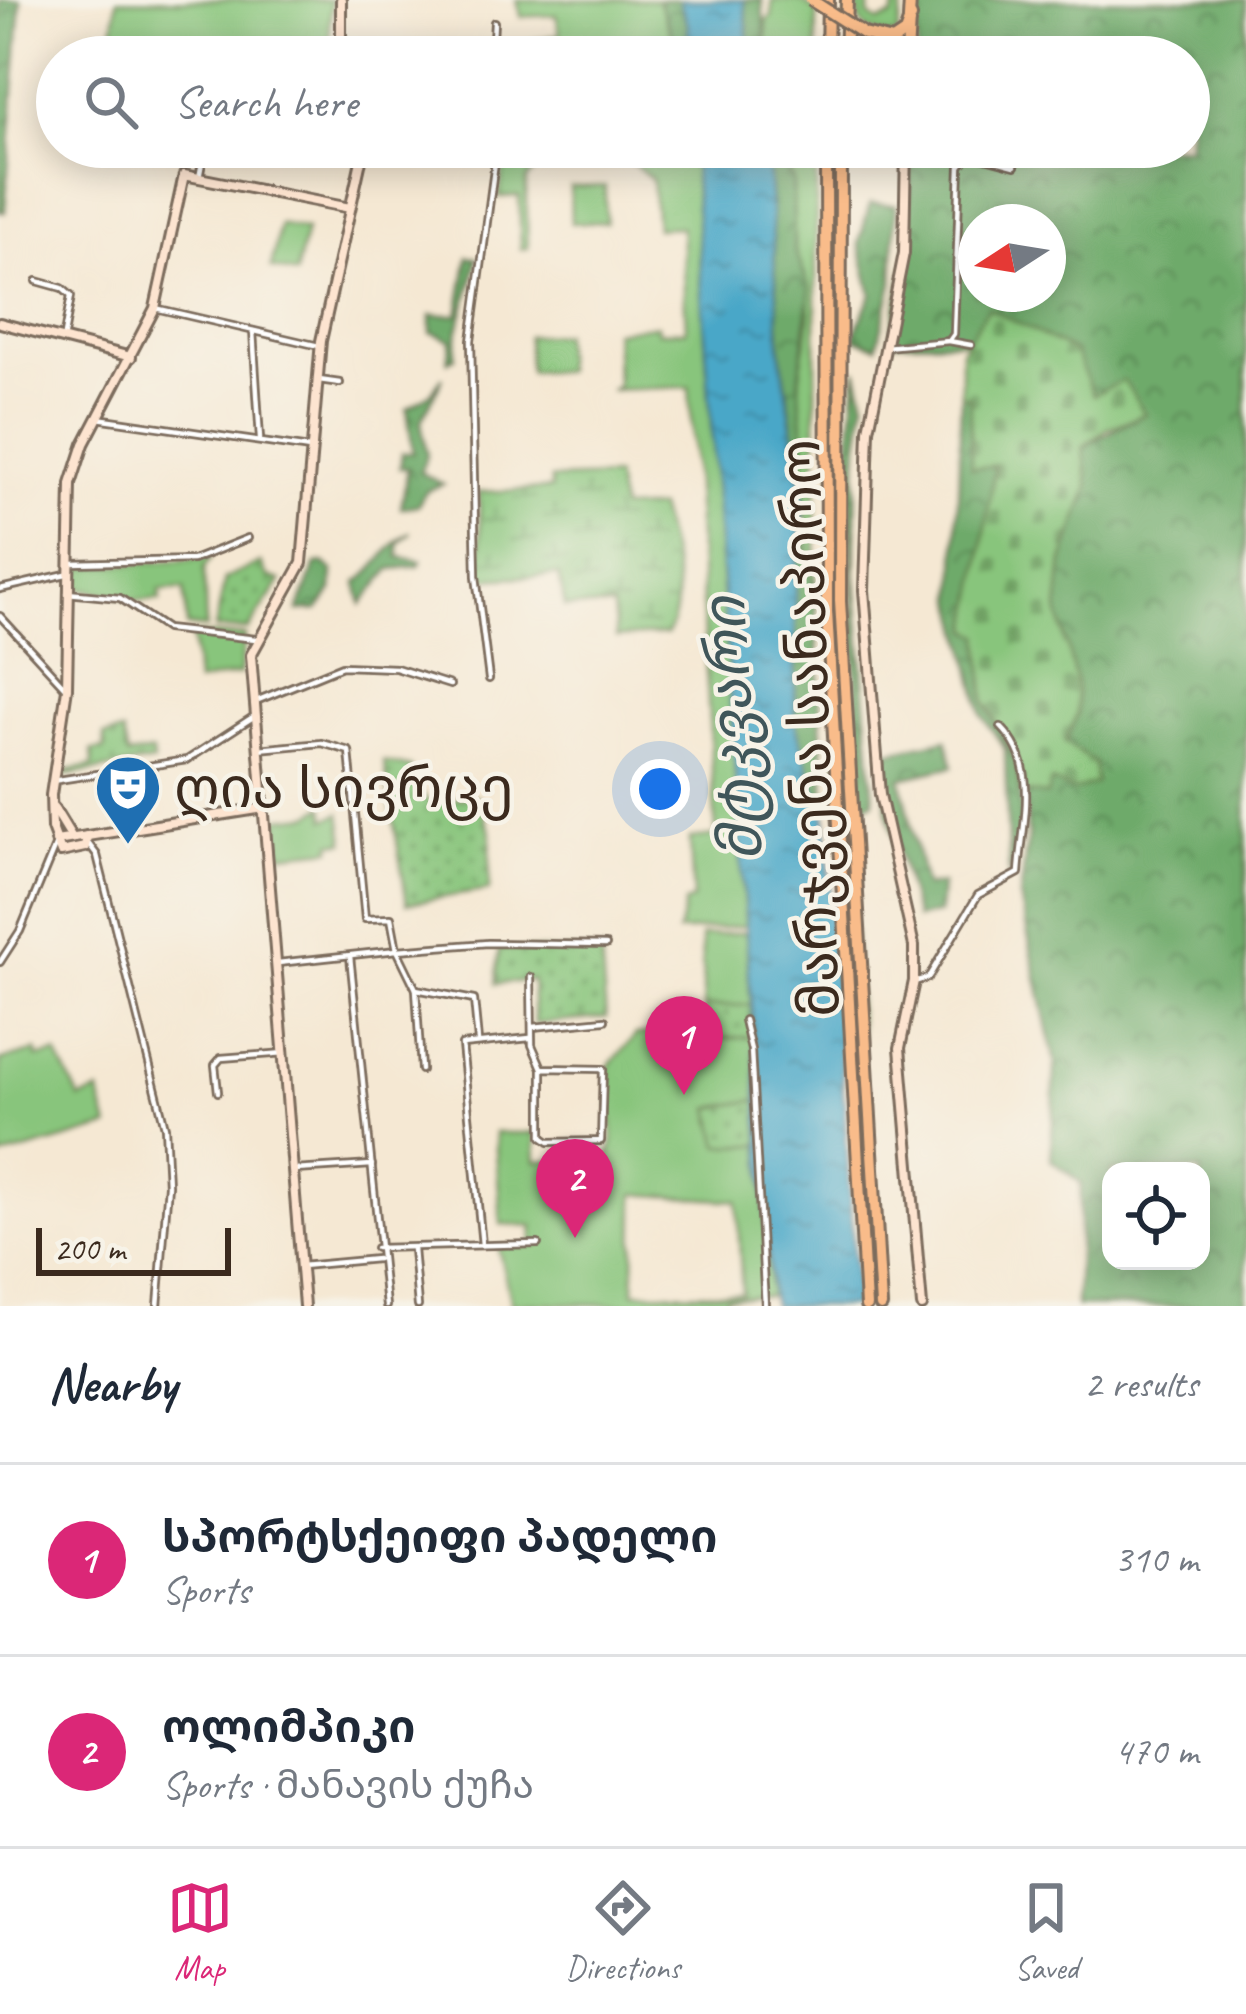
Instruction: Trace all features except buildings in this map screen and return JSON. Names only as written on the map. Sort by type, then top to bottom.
[{"type":"highway","points":[[811,0],[868,36]]},
{"type":"highway","points":[[827,36],[828,0]]},
{"type":"highway","points":[[845,36],[848,0]]},
{"type":"highway","points":[[910,0],[910,36]]},
{"type":"highway","points":[[901,36],[911,17]]},
{"type":"highway","name":"მარჯვენა სანაპირო","points":[[826,168],[827,611],[866,1306]]},
{"type":"highway","name":"მარჯვენა სანაპირო","points":[[841,168],[842,648],[881,1306]]},
{"type":"street","points":[[341,0],[341,36]]},
{"type":"street","points":[[493,36],[494,22]]},
{"type":"street","points":[[199,178],[201,168]]},
{"type":"street","points":[[304,1306],[251,655],[302,563],[320,346],[360,168]]},
{"type":"street","points":[[489,679],[476,576],[471,340],[493,168]]},
{"type":"street","points":[[906,168],[904,253],[868,430],[867,650],[880,795],[912,933],[914,981],[900,1048],[922,1306]]},
{"type":"street","points":[[949,341],[958,325],[962,168]]},
{"type":"street","points":[[58,846],[51,795],[67,688],[71,484],[97,418],[154,308],[184,175],[351,208]]},
{"type":"street","points":[[37,281],[62,288],[71,296],[64,335]]},
{"type":"street","points":[[154,308],[320,346]]},
{"type":"street","points":[[0,323],[64,335],[131,357]]},
{"type":"street","points":[[253,330],[260,440]]},
{"type":"street","points":[[884,347],[949,341],[971,346]]},
{"type":"street","points":[[319,380],[340,382]]},
{"type":"street","points":[[97,418],[315,449]]},
{"type":"street","points":[[0,589],[66,568],[194,560],[248,538]]},
{"type":"street","points":[[67,592],[119,598],[166,629],[256,639]]},
{"type":"street","points":[[0,616],[67,688]]},
{"type":"street","points":[[254,702],[342,666],[396,668],[450,685]]},
{"type":"street","points":[[52,781],[187,760],[255,716]]},
{"type":"street","points":[[914,981],[928,978],[978,895],[1018,873],[1026,764],[1001,728]]},
{"type":"street","points":[[258,748],[322,742],[349,751],[365,919],[391,919],[397,950],[416,989],[421,1070]]},
{"type":"street","points":[[51,795],[59,822],[71,836],[85,842],[98,867],[165,1127],[168,1185],[158,1306]]},
{"type":"street","points":[[58,846],[264,808]]},
{"type":"street","points":[[0,962],[20,931],[44,865],[71,836]]},
{"type":"street","points":[[278,963],[488,943],[606,946]]},
{"type":"street","points":[[350,956],[377,1259],[386,1306]]},
{"type":"street","points":[[531,977],[532,1038],[542,1068],[544,1140],[601,1141],[605,1134],[603,1069],[542,1068]]},
{"type":"street","points":[[416,989],[471,998],[478,1041]]},
{"type":"street","points":[[532,1027],[605,1020]]},
{"type":"street","points":[[744,1020],[751,1050],[765,1306]]},
{"type":"street","points":[[482,1245],[461,1048],[478,1041],[532,1038]]},
{"type":"street","points":[[218,1092],[215,1065],[220,1058],[285,1053]]},
{"type":"street","points":[[295,1170],[372,1166]]},
{"type":"street","points":[[376,1249],[538,1244]]},
{"type":"street","points":[[413,1250],[418,1306]]},
{"type":"street","points":[[302,1266],[377,1259]]},
{"type":"green space","points":[[0,0],[21,0],[5,212],[0,211]]},
{"type":"green space","points":[[117,0],[331,0],[330,36],[113,36]]},
{"type":"green space","points":[[517,0],[658,0],[673,36],[552,36],[560,34],[556,15],[521,17]]},
{"type":"green space","points":[[658,0],[679,0],[688,36],[673,36]]},
{"type":"green space","points":[[744,0],[762,0],[765,36],[748,36]]},
{"type":"green space","points":[[772,0],[800,0],[817,12],[816,36],[766,36],[766,21],[772,16]]},
{"type":"green space","points":[[858,0],[869,0],[869,16],[878,22],[892,17],[898,0],[904,0],[898,33],[892,36],[864,26]]},
{"type":"green space","points":[[917,0],[1246,0],[1246,1306],[1076,1306],[1081,1183],[1051,1160],[1055,1063],[1020,897],[1028,835],[1025,797],[1094,762],[1065,743],[1077,714],[1076,683],[1058,610],[1063,561],[1089,487],[1083,447],[1144,414],[1093,396],[1075,352],[996,312],[1066,312],[1066,204],[958,204],[958,312],[986,312],[970,341],[889,342],[907,256],[911,168],[1210,168],[1210,36],[917,36]]},
{"type":"green space","points":[[504,168],[537,168],[526,180],[528,248],[521,249],[519,196],[499,197]]},
{"type":"green space","points":[[639,168],[693,168],[746,926],[678,932],[685,903],[693,900],[690,839],[716,836],[689,387],[610,390],[617,386],[614,331],[657,325],[658,332],[686,330],[681,227],[656,228],[652,179]]},
{"type":"green space","points":[[767,168],[788,168],[793,182],[794,248],[810,289],[799,384],[806,458],[800,470],[781,354]]},
{"type":"green space","points":[[787,168],[816,168],[816,606],[810,597],[799,388],[809,306],[796,254]]},
{"type":"green space","points":[[831,168],[836,617],[835,608]]},
{"type":"green space","points":[[605,186],[606,222],[571,223],[570,187]]},
{"type":"green space","points":[[870,203],[896,205],[893,283],[877,346],[856,339],[855,333],[872,294],[859,243]]},
{"type":"green space","points":[[280,224],[306,230],[296,274],[271,268]]},
{"type":"green space","points":[[468,257],[477,258],[475,271],[455,357],[448,361],[451,340],[431,332],[431,315],[458,315]]},
{"type":"green space","points":[[985,312],[996,312],[1075,352],[1093,395],[1124,380],[1145,414],[1107,429],[1083,447],[1089,487],[1063,561],[1058,610],[1076,683],[1077,714],[1065,743],[1094,762],[1096,783],[1073,791],[1051,781],[1047,795],[1019,792],[1013,754],[985,701],[981,635],[970,630],[995,466],[971,468],[970,397],[961,396],[961,350]]},
{"type":"green space","points":[[562,334],[564,371],[529,372],[527,336]]},
{"type":"green space","points":[[857,369],[865,402],[857,458],[855,573],[874,801],[860,808],[849,459]]},
{"type":"green space","points":[[443,377],[421,422],[427,455],[420,472],[443,484],[426,491],[418,505],[401,508],[408,468],[400,468],[402,453],[413,453],[407,409],[430,394]]},
{"type":"green space","points":[[961,396],[970,397],[996,465],[970,630],[981,634],[985,701],[1018,769],[1022,834],[1009,877],[1005,749],[982,715],[955,600]]},
{"type":"green space","points":[[615,477],[621,509],[658,508],[676,588],[667,634],[616,638],[613,607],[565,607],[559,575],[482,579],[479,492],[551,489],[551,479]]},
{"type":"green space","points":[[411,532],[399,543],[399,557],[421,561],[419,566],[391,569],[362,604],[357,583],[396,542]]},
{"type":"green space","points":[[804,532],[816,606],[825,802],[804,759],[795,714],[795,600]]},
{"type":"green space","points":[[211,558],[204,568],[206,628],[187,627],[184,589],[160,590],[160,600],[137,601],[75,587],[75,568]]},
{"type":"green space","points":[[261,563],[268,577],[281,581],[248,630],[215,629],[225,579]]},
{"type":"green space","points":[[316,564],[333,571],[332,591],[318,610],[298,611]]},
{"type":"green space","points":[[836,617],[876,1306],[837,768]]},
{"type":"green space","points":[[192,635],[245,636],[240,674],[196,683]]},
{"type":"green space","points":[[123,733],[128,756],[152,752],[153,762],[62,776],[63,771],[93,766],[92,751],[105,749],[104,736]]},
{"type":"green space","points":[[947,739],[953,766],[901,778],[925,887],[941,884],[939,913],[916,919],[887,810],[883,753]]},
{"type":"green space","points":[[384,762],[411,768],[414,784],[430,803],[477,796],[491,832],[489,890],[407,903]]},
{"type":"green space","points":[[324,806],[326,819],[341,813],[345,842],[332,843],[332,849],[281,854],[278,818],[310,815]]},
{"type":"green space","points":[[746,932],[751,1005],[704,1007],[701,936]]},
{"type":"green space","points":[[499,949],[601,952],[606,1018],[534,1024],[532,980],[496,984]]},
{"type":"green space","points":[[751,1005],[754,1037],[708,1039],[704,1007]]},
{"type":"green space","points":[[704,1030],[708,1039],[754,1037],[758,1100],[712,1108],[713,1122],[735,1146],[761,1145],[771,1296],[726,1297],[725,1306],[511,1303],[498,1247],[532,1246],[534,1226],[501,1224],[495,1133],[535,1133],[536,1161],[609,1158],[613,1142],[609,1066],[636,1035]],"holes":[[[635,1194],[737,1201],[742,1293],[634,1292]]]},
{"type":"green space","points":[[37,1051],[37,1058],[57,1054],[80,1099],[99,1092],[109,1127],[0,1158],[0,1061]]},
{"type":"green space","points":[[758,1100],[761,1145],[720,1146],[711,1108]]},
{"type":"water","points":[[679,0],[744,0],[748,36],[688,36]]},
{"type":"water","name":"მტკვარი","points":[[693,168],[768,168],[781,354],[804,503],[796,573],[795,722],[814,786],[825,802],[857,1306],[773,1306]]},
{"type":"place","name":"ღია სივრცე","points":[[128,847]]},
{"type":"place","name":"სპორტსქეიფი პადელი","points":[[684,1095]]},
{"type":"place","name":"ოლიმპიკი","points":[[575,1238]]}]
